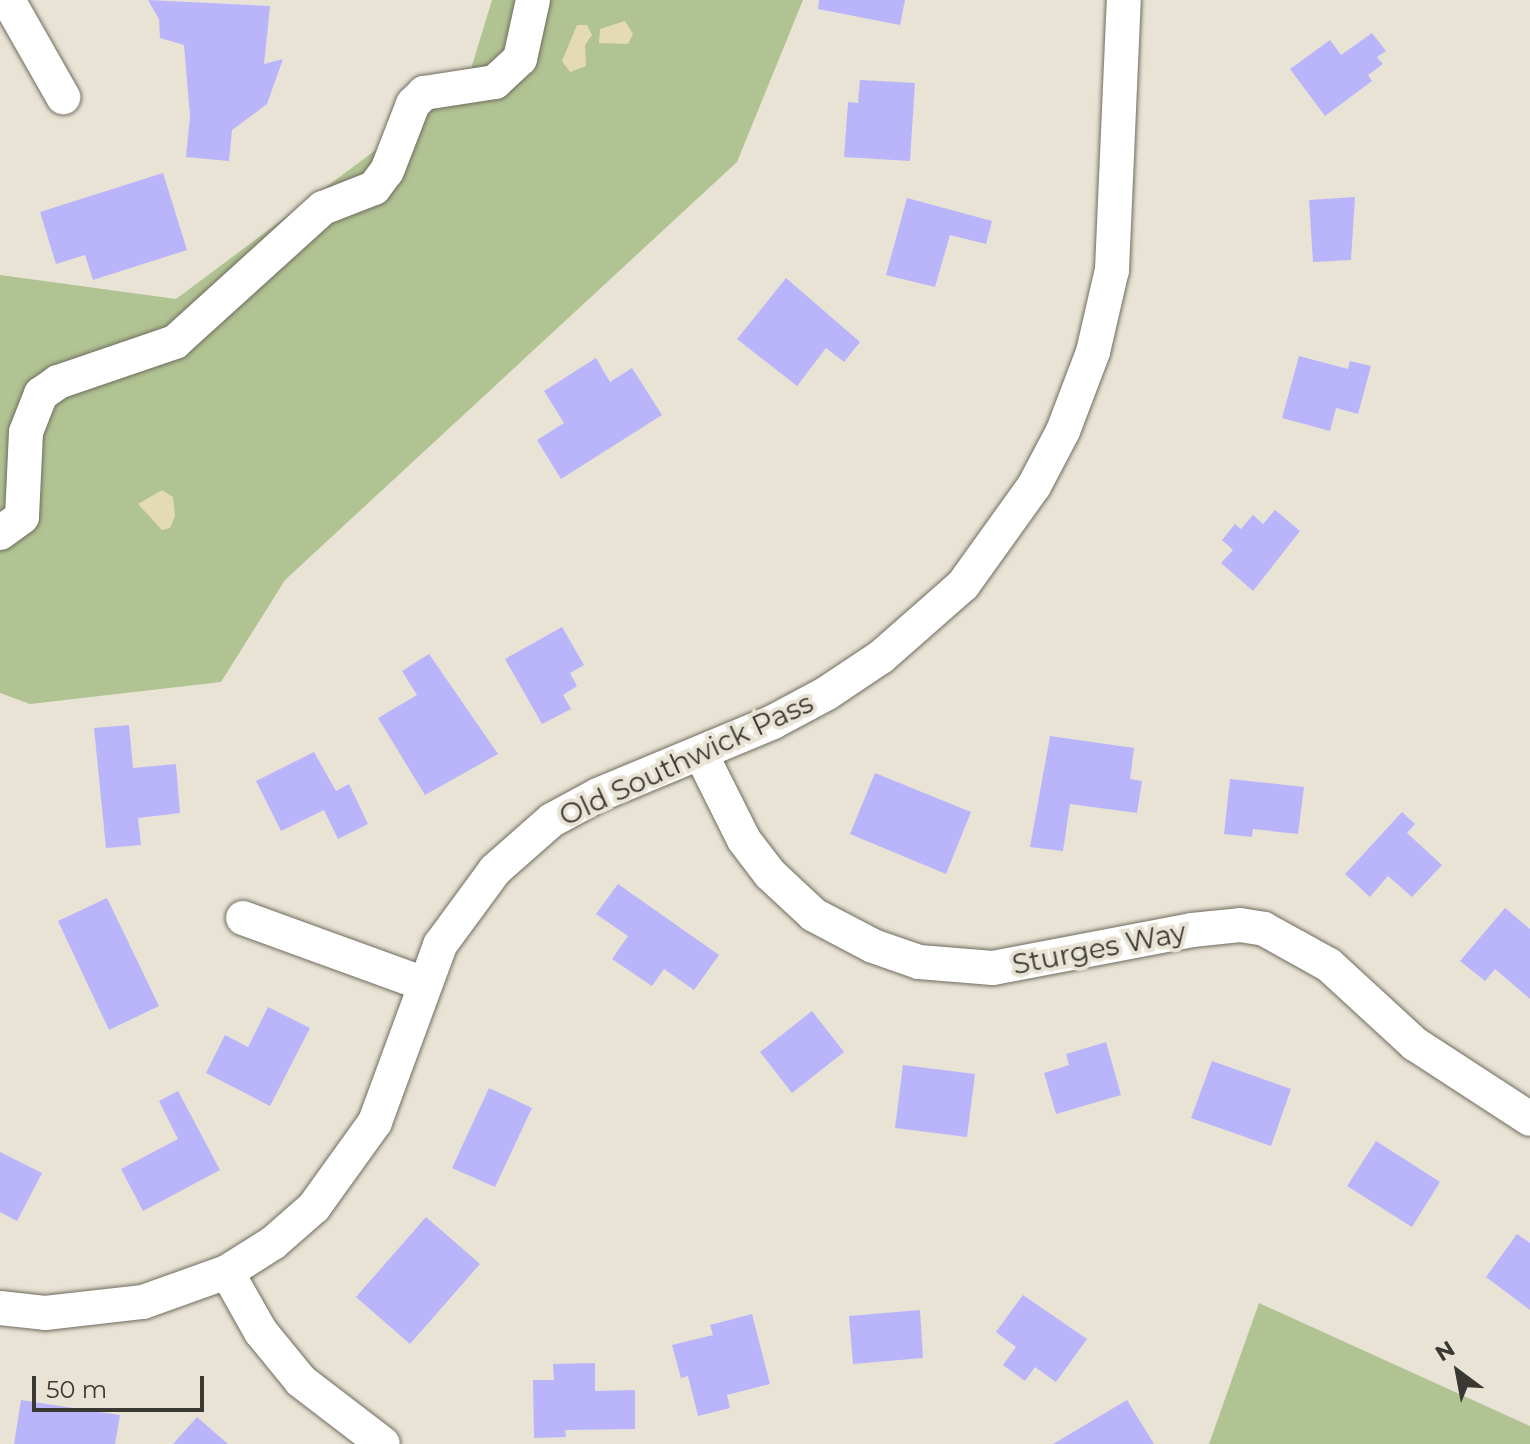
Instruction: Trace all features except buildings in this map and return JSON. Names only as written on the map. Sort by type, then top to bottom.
[{"type":"street","points":[[8,0],[63,97]]},
{"type":"street","points":[[0,533],[22,517],[26,432],[41,394],[58,382],[175,342],[323,208],[374,188],[387,171],[413,104],[424,93],[495,82],[520,59],[533,0]]},
{"type":"street","name":"Old Southwick Pass","points":[[0,1308],[95,1311],[188,1289],[227,1272],[273,1243],[314,1207],[349,1165],[375,1122],[422,983],[466,904],[528,838],[602,793],[701,754],[827,693],[893,647],[963,585],[1034,486],[1063,431],[1093,352],[1112,270],[1124,0]]},
{"type":"street","name":"Sturges Way","points":[[701,754],[744,840],[770,874],[814,915],[873,946],[919,962],[993,968],[1192,930],[1240,925],[1264,929],[1329,965],[1415,1044],[1530,1119]]},
{"type":"street","points":[[243,918],[422,983]]},
{"type":"street","points":[[227,1272],[261,1332],[301,1381],[383,1444]]},
{"type":"green space","points":[[492,0],[803,0],[737,162],[285,580],[221,682],[30,704],[0,693],[0,275],[176,299],[467,82]]},
{"type":"green space","points":[[1259,1303],[1530,1426],[1530,1444],[1209,1444]]},
{"type":"sand","points":[[625,21],[633,34],[628,44],[599,43],[600,29]]},
{"type":"sand","points":[[577,25],[587,25],[592,35],[585,45],[586,66],[570,72],[562,61]]},
{"type":"sand","points":[[162,490],[173,497],[175,516],[170,528],[162,530],[138,504]]}]
